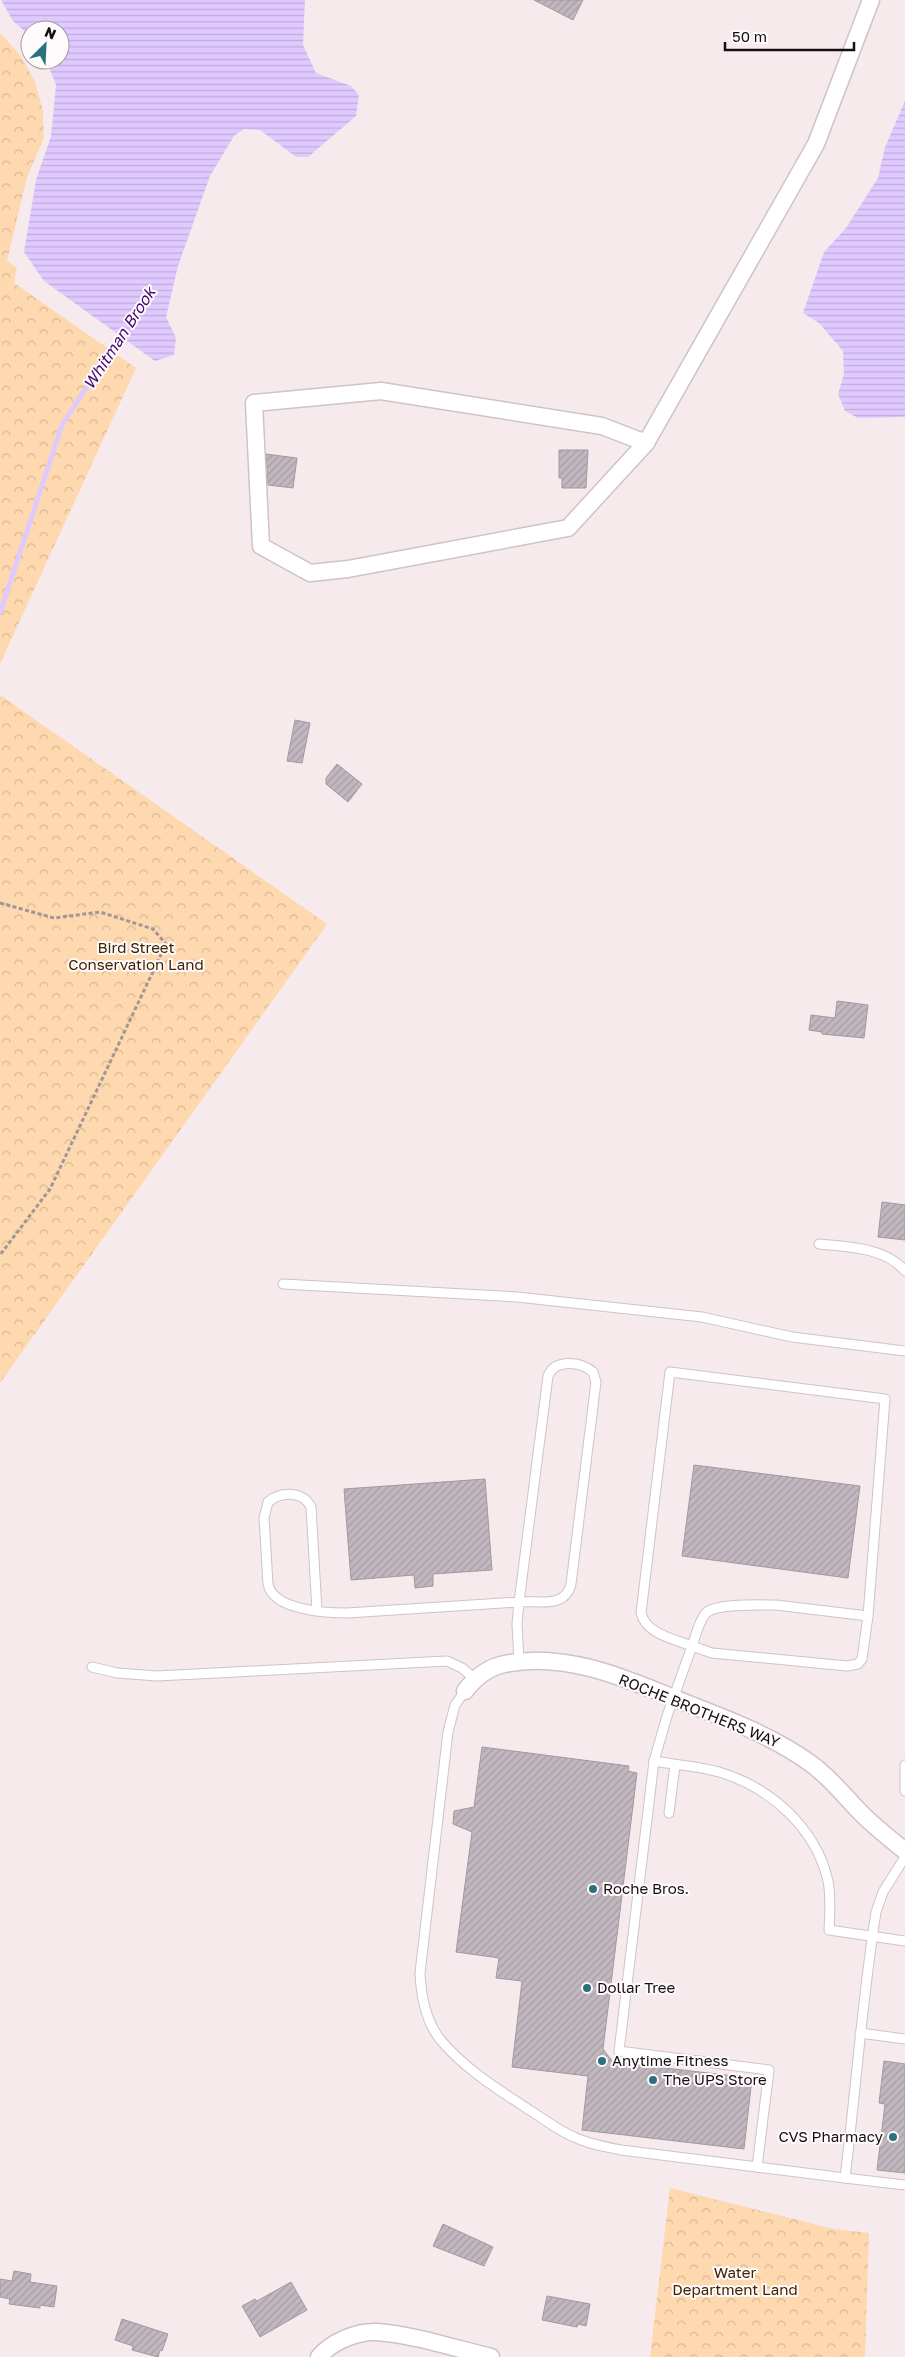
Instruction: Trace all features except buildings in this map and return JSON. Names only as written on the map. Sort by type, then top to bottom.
[{"type":"street","points":[[646,442],[602,426],[381,391],[254,403],[260,546],[310,573],[348,569],[568,528],[646,442],[816,144],[871,0]]},
{"type":"street","name":"ROCHE BROTHERS WAY","points":[[470,1685],[496,1666],[519,1661],[544,1661],[582,1667],[673,1698],[756,1731],[794,1752],[821,1771],[863,1815],[905,1851]]},
{"type":"street","points":[[319,2357],[327,2347],[352,2336],[376,2332],[491,2357]]},
{"type":"lane","points":[[819,1244],[867,1249],[898,1263],[905,1271]]},
{"type":"lane","points":[[282,1284],[517,1297],[712,1318],[792,1336],[905,1350]]},
{"type":"lane","points":[[317,1612],[311,1507],[299,1495],[276,1497],[268,1502],[264,1514],[269,1590],[281,1600],[317,1612],[347,1614],[519,1602],[556,1602],[564,1598],[570,1588],[596,1386],[593,1372],[579,1365],[559,1364],[551,1369],[548,1376],[519,1602],[517,1624],[519,1661]]},
{"type":"lane","points":[[670,1372],[885,1399],[868,1616],[862,1659],[854,1666],[712,1653],[692,1646],[653,1630],[644,1621],[641,1613],[670,1372]]},
{"type":"lane","points":[[757,2167],[769,2070],[619,2051],[654,1761],[673,1698],[701,1620],[710,1610],[776,1604],[868,1616]]},
{"type":"lane","points":[[92,1667],[117,1672],[157,1676],[447,1661],[462,1668],[470,1685],[456,1706],[448,1732],[420,1973],[428,2017],[438,2037],[478,2075],[571,2136],[586,2142],[621,2150],[905,2185]]},
{"type":"lane","points":[[654,1761],[709,1769],[744,1781],[759,1789],[786,1810],[806,1834],[824,1867],[830,1893],[829,1930],[905,1941]]},
{"type":"lane","points":[[669,1813],[675,1765]]},
{"type":"lane","points":[[905,1765],[905,1791]]},
{"type":"lane","points":[[845,2178],[872,1937],[880,1897],[905,1857]]},
{"type":"lane","points":[[860,2033],[905,2038]]},
{"type":"path","points":[[0,903],[54,918],[100,912],[153,929],[166,944],[50,1189],[0,1255]]},
{"type":"green space","points":[[0,33],[20,55],[20,70],[29,70],[35,82],[43,111],[44,138],[27,177],[7,261],[17,268],[14,283],[136,368],[0,664]]},
{"type":"green space","name":"Bird Street Conservation Land","points":[[0,695],[327,924],[0,1383]]},
{"type":"green space","name":"Water Department Land","points":[[670,2188],[834,2229],[869,2233],[865,2357],[650,2357]]},
{"type":"shaded area","points":[[1,0],[305,0],[303,45],[316,73],[351,86],[359,95],[356,116],[308,157],[296,157],[260,130],[244,129],[234,136],[210,176],[178,266],[166,317],[176,338],[174,355],[155,361],[44,281],[24,252],[36,180],[51,136],[56,85],[50,70],[70,70],[70,20],[20,20],[20,27],[13,21]]},
{"type":"shaded area","points":[[905,101],[905,417],[858,418],[845,411],[838,394],[844,374],[843,351],[819,323],[803,313],[824,252],[846,228],[878,178],[885,147]]},
{"type":"waterway","name":"Whitman Brook","points":[[0,613],[62,425],[123,331]]},
{"type":"place","name":"Roche Bros.","points":[[593,1889]]},
{"type":"place","name":"Dollar Tree","points":[[587,1988]]},
{"type":"place","name":"Anytime Fitness","points":[[602,2061]]},
{"type":"place","name":"The UPS Store","points":[[653,2080]]},
{"type":"place","name":"CVS Pharmacy","points":[[893,2137]]}]
